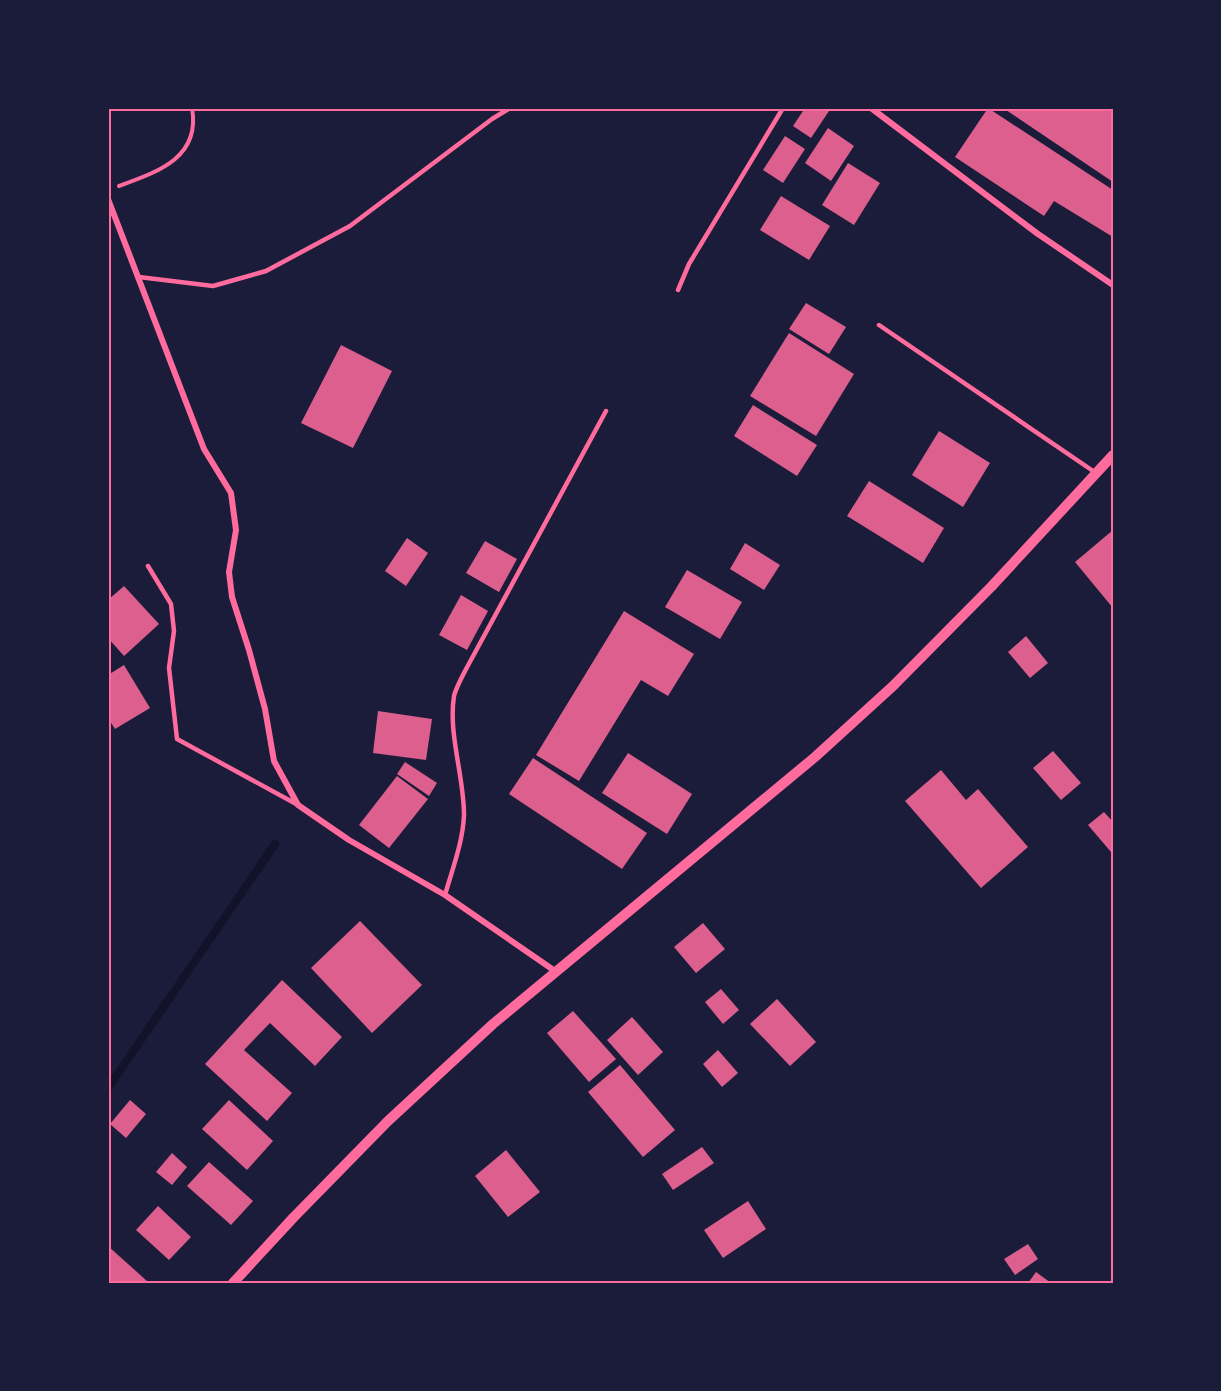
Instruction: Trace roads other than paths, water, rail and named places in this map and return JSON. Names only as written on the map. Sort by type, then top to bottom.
[{"type":"street","points":[[871,108],[1038,234],[1113,285]]},
{"type":"street","points":[[108,199],[204,449],[231,493],[236,530],[229,572],[232,597],[265,709],[274,762],[298,805],[349,840],[445,895],[555,971]]},
{"type":"street","points":[[233,1283],[388,1121],[493,1024],[850,726],[942,638],[1113,454]]},
{"type":"lane","points":[[139,277],[213,286],[267,271],[350,226],[492,119],[510,108]]},
{"type":"lane","points":[[678,290],[689,264],[783,108]]},
{"type":"lane","points":[[879,325],[1096,472]]},
{"type":"lane","points":[[445,895],[458,853],[464,816],[453,718],[454,694],[606,411]]},
{"type":"lane","points":[[148,566],[171,604],[174,631],[169,668],[177,739],[298,805]]},
{"type":"waterway","points":[[108,1088],[275,844]]}]
